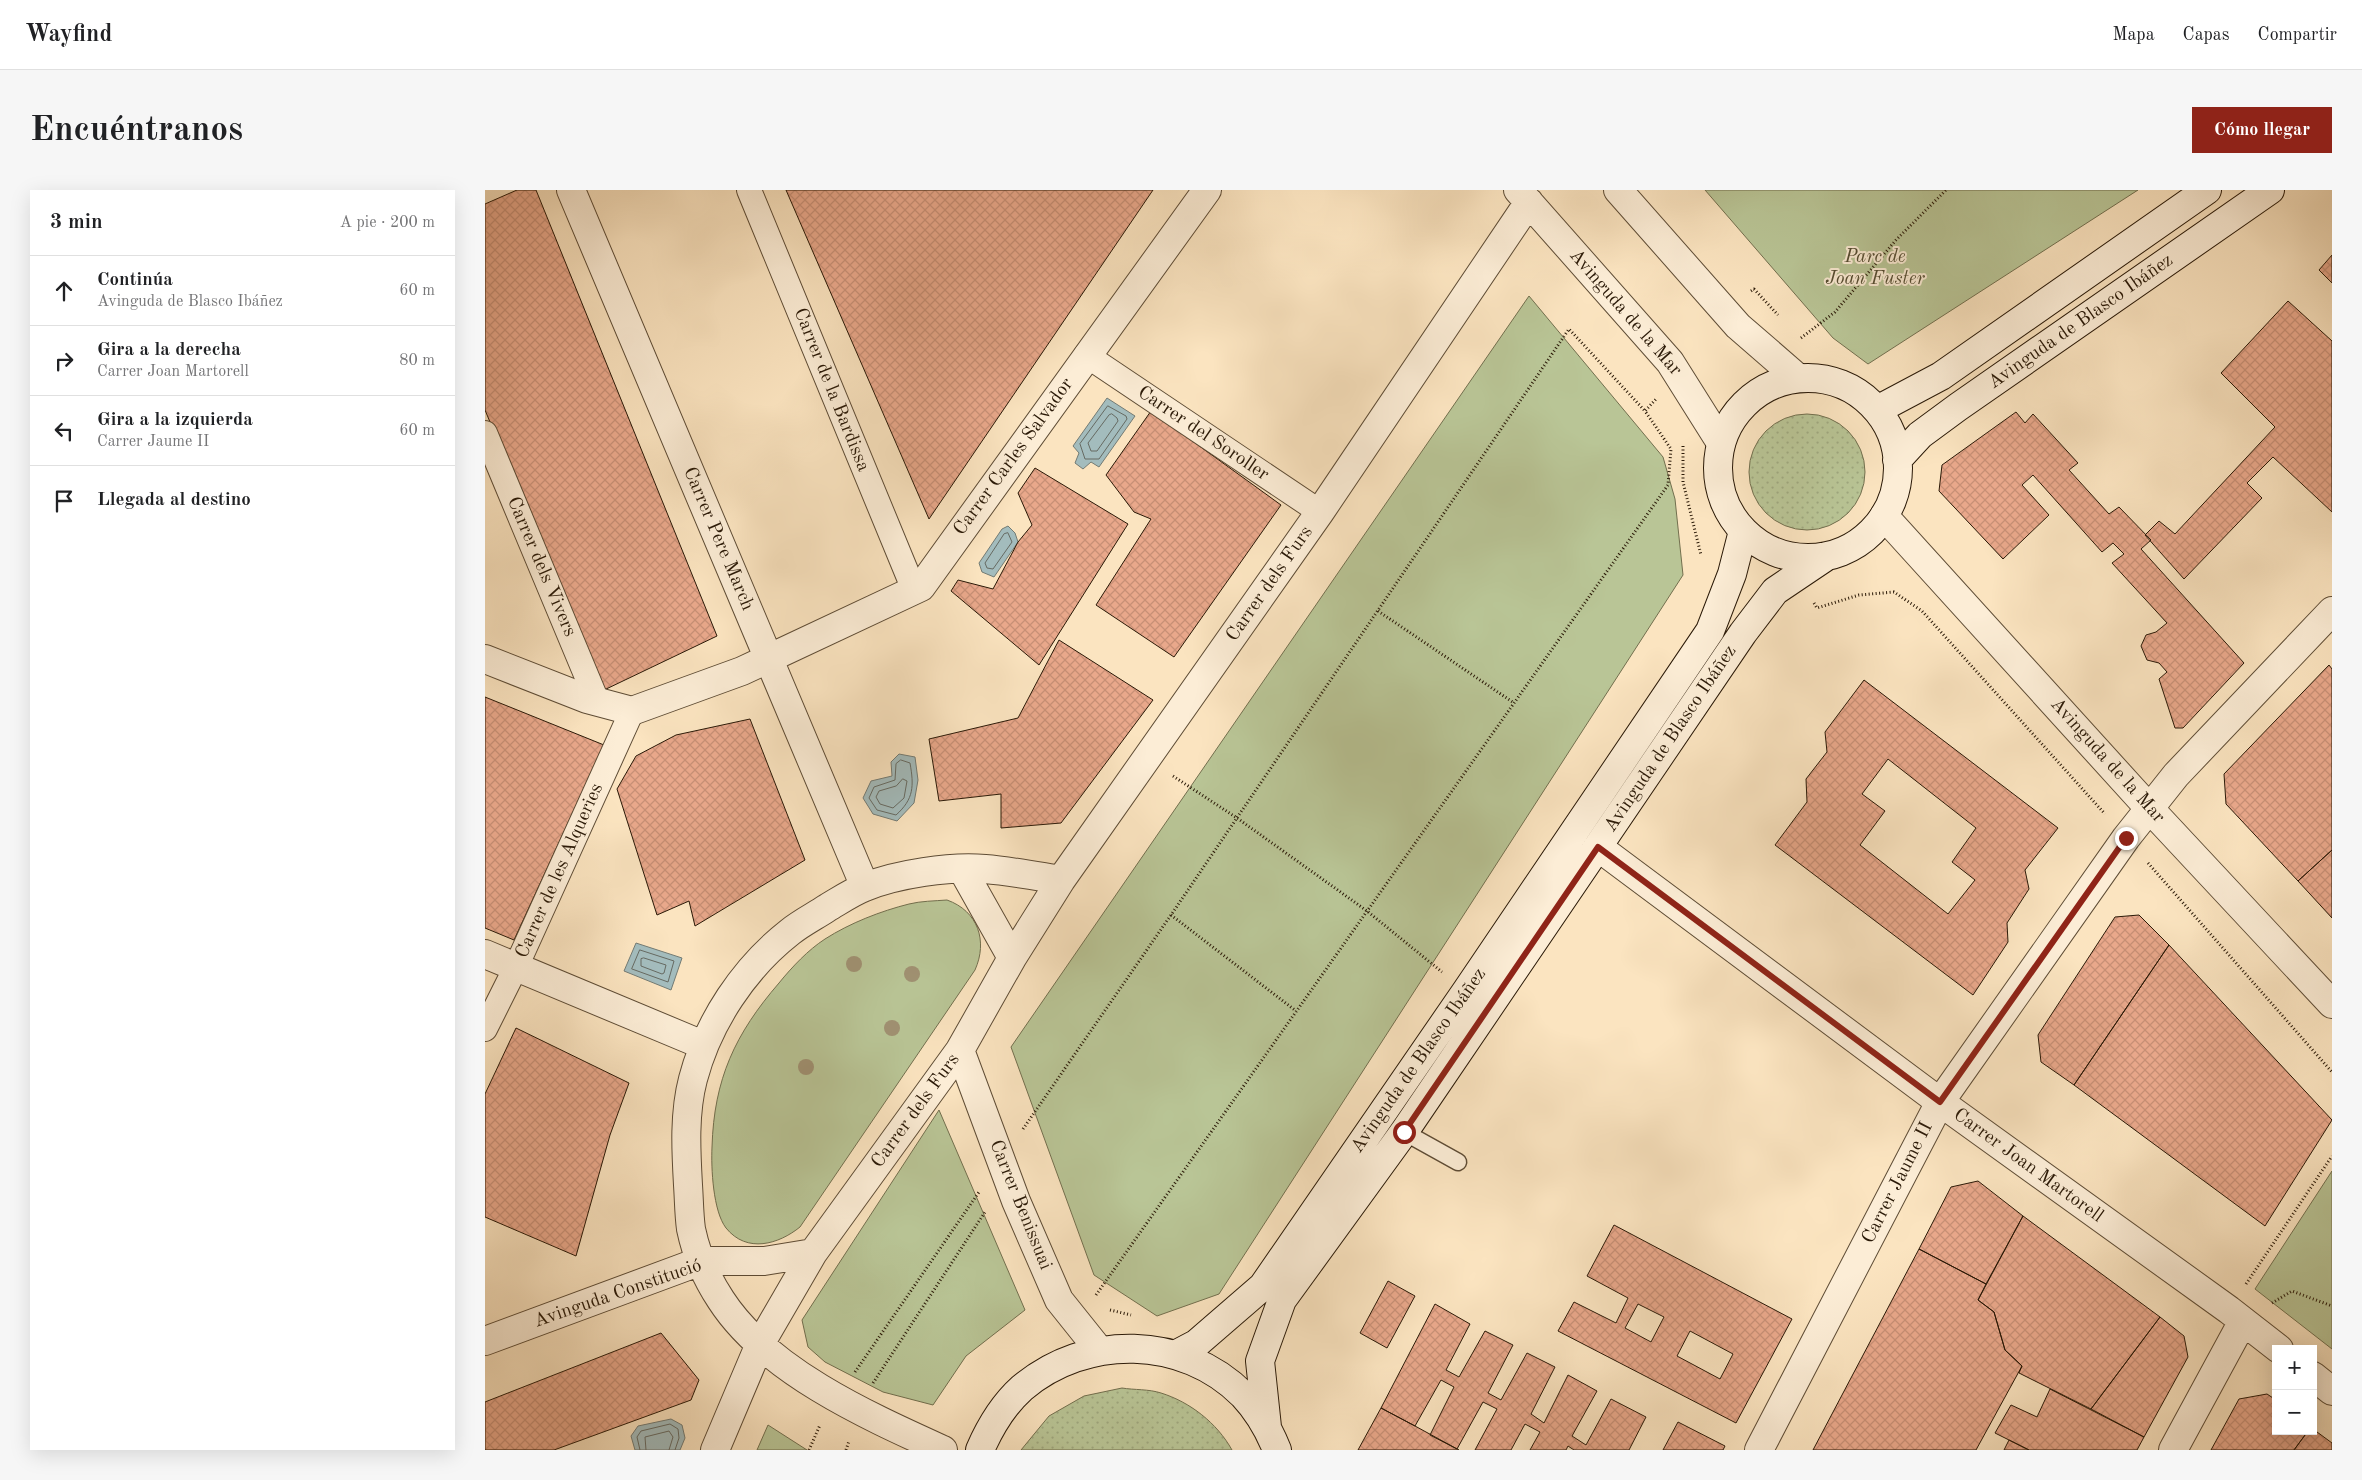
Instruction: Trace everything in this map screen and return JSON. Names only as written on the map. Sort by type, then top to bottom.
[{"type":"street","name":"Carrer Pere March","points":[[571,190],[865,887]]},
{"type":"street","name":"Carrer de la Bardissa","points":[[749,190],[913,590]]},
{"type":"street","name":"Carrer Carles Salvador","points":[[632,711],[769,660],[921,587],[1207,190]]},
{"type":"street","name":"Avinguda de Blasco Ibáñez","points":[[1877,410],[1941,376],[2207,190]]},
{"type":"street","name":"Avinguda de Blasco Ibáñez","points":[[1897,460],[1920,435],[1958,407],[2270,190]]},
{"type":"street","points":[[1624,192],[1726,314],[1797,378]]},
{"type":"street","name":"Avinguda de la Mar","points":[[1524,196],[1670,362],[1721,443]]},
{"type":"street","name":"Carrer dels Furs","points":[[715,1450],[759,1346],[813,1253],[960,1050],[1012,958],[1061,880],[1320,512],[1524,196]]},
{"type":"street","name":"Carrer del Soroller","points":[[1087,355],[1320,512]]},
{"type":"street","points":[[1797,378],[1827,380],[1855,391],[1877,410],[1894,442],[1897,460],[1895,489],[1884,516],[1869,534],[1850,548],[1827,556],[1805,558],[1782,555],[1761,546],[1743,531],[1729,512],[1721,490],[1718,467],[1721,443],[1732,419],[1750,400],[1772,385],[1797,378]]},
{"type":"street","name":"Carrer dels Vivers","points":[[485,433],[597,702]]},
{"type":"street","name":"Avinguda de la Mar","points":[[1884,516],[2149,808],[2332,1004]]},
{"type":"street","name":"Avinguda de Blasco Ibáñez","points":[[1177,1354],[1196,1344],[1263,1286],[1467,990],[1710,631],[1732,574],[1743,531]]},
{"type":"street","name":"Avinguda de Blasco Ibáñez","points":[[1272,1439],[1260,1362],[1282,1300],[1404,1132],[1743,633],[1775,591],[1827,556]]},
{"type":"street","name":"Carrer Jaume II","points":[[1759,1450],[1940,1102],[2149,808],[2176,775],[2332,611]]},
{"type":"street","points":[[485,659],[597,702],[632,711]]},
{"type":"street","name":"Carrer de les Alqueries","points":[[485,1029],[516,967],[632,711]]},
{"type":"street","name":"Carrer Joan Martorell","points":[[1598,847],[1940,1102],[2236,1315],[2274,1345]]},
{"type":"street","points":[[961,869],[1012,958]]},
{"type":"street","points":[[943,1450],[837,1398],[759,1346],[722,1302],[701,1261],[691,1228],[686,1156],[687,1109],[692,1080],[703,1045],[727,1003],[747,975],[779,941],[800,925],[865,887],[921,873],[961,869],[983,869],[1061,880]]},
{"type":"street","points":[[485,954],[703,1045]]},
{"type":"street","name":"Carrer Benissuai","points":[[960,1050],[1016,1200],[1059,1300],[1099,1350]]},
{"type":"street","name":"Avinguda Constitució","points":[[485,1341],[701,1261],[764,1261],[813,1253]]},
{"type":"street","points":[[2173,1450],[2236,1315]]},
{"type":"street","points":[[980,1450],[993,1421],[1022,1388],[1057,1364],[1099,1350],[1138,1347],[1177,1354],[1213,1371],[1243,1396],[1272,1439]]},
{"type":"street","points":[[2317,1379],[2332,1391]]},
{"type":"lane","points":[[1404,1132],[1457,1162]]},
{"type":"path","points":[[1794,332],[1801,339],[1835,312],[1896,240],[1946,190]]},
{"type":"path","points":[[1726,314],[1754,289],[1781,318]]},
{"type":"path","points":[[809,1450],[822,1420],[1171,916],[1569,329],[1645,411],[1671,449],[1668,485],[1077,1322]]},
{"type":"path","points":[[1645,411],[1658,396],[1664,404]]},
{"type":"path","points":[[1684,441],[1683,482],[1700,543],[1702,562]]},
{"type":"path","points":[[1812,599],[1817,608],[1859,595],[1894,592],[1921,611],[2126,838],[2332,1072]]},
{"type":"path","points":[[1378,611],[1514,703]]},
{"type":"path","points":[[1147,759],[1237,818],[1367,911],[1467,990]]},
{"type":"path","points":[[1171,916],[1296,1012]]},
{"type":"path","points":[[1437,980],[1447,964]]},
{"type":"path","points":[[2236,1315],[2332,1156]]},
{"type":"path","points":[[846,1450],[862,1411],[867,1392],[989,1206],[1016,1200]]},
{"type":"path","points":[[2236,1315],[2292,1291],[2332,1306]]},
{"type":"path","points":[[1089,1292],[1107,1309],[1139,1316]]},
{"type":"green space","name":"Parc de Joan Fuster","points":[[1705,190],[2138,190],[1868,364],[1833,338]]},
{"type":"green space","points":[[1529,296],[1663,457],[1675,499],[1683,575],[1219,1294],[1157,1316],[1094,1275],[1011,1047]]},
{"type":"green space","points":[[1807,414],[1829,418],[1848,431],[1861,450],[1865,472],[1861,494],[1848,513],[1829,526],[1807,530],[1785,526],[1766,513],[1753,494],[1749,472],[1753,450],[1766,431],[1785,418]]},
{"type":"green space","points":[[947,900],[966,911],[973,919],[977,928],[980,948],[975,970],[800,1227],[783,1238],[763,1244],[753,1244],[734,1236],[726,1228],[718,1211],[714,1189],[712,1147],[717,1100],[722,1079],[739,1039],[750,1021],[789,971],[825,939],[855,923],[888,910],[914,903]]},
{"type":"green space","points":[[939,1110],[1025,1310],[966,1356],[933,1405],[883,1392],[825,1362],[808,1347],[802,1320]]},
{"type":"green space","points":[[2332,1171],[2332,1349],[2255,1289]]},
{"type":"green space","points":[[1122,1388],[1156,1392],[1182,1402],[1211,1422],[1232,1450],[1021,1450],[1049,1416],[1084,1396]]},
{"type":"green space","points":[[768,1425],[807,1450],[757,1450]]},
{"type":"water","points":[[1107,398],[1135,416],[1099,467],[1091,462],[1083,469],[1075,463],[1079,453],[1073,446]]},
{"type":"water","points":[[1008,526],[1015,533],[1018,542],[994,577],[982,572],[979,563],[1002,529]]},
{"type":"water","points":[[899,754],[915,757],[918,780],[914,803],[897,821],[873,814],[863,798],[871,781],[892,776],[891,762]]},
{"type":"water","points":[[636,943],[682,958],[671,990],[624,971]]},
{"type":"water","points":[[671,1419],[682,1425],[685,1438],[680,1450],[635,1450],[631,1436],[638,1426]]},
{"type":"building","points":[[517,190],[536,190],[717,636],[602,691],[485,410],[485,204]]},
{"type":"building","points":[[786,190],[1153,190],[929,519]]},
{"type":"building","points":[[2332,255],[2332,283],[2319,270]]},
{"type":"building","points":[[2288,301],[2332,341],[2332,512],[2273,457],[2247,483],[2262,498],[2184,579],[2145,535],[2159,521],[2175,534],[2275,427],[2221,373]]},
{"type":"building","points":[[1151,411],[1281,505],[1174,657],[1096,605],[1151,519],[1134,512],[1106,475]]},
{"type":"building","points":[[2016,412],[2025,423],[2033,414],[2078,463],[2069,470],[2109,514],[2119,507],[2151,540],[2141,549],[2244,663],[2183,728],[2175,728],[2159,679],[2167,672],[2159,663],[2147,660],[2141,646],[2146,635],[2156,632],[2167,623],[2112,563],[2124,554],[2113,543],[2102,552],[2033,475],[2022,485],[2049,515],[2003,559],[1939,491],[1942,465]]},
{"type":"building","points":[[1035,468],[1128,524],[1039,665],[951,591],[958,580],[993,589],[1018,542],[1032,525],[1018,493]]},
{"type":"building","points":[[1059,640],[1153,700],[1061,823],[1001,828],[1001,794],[939,801],[929,739],[1018,718]]},
{"type":"building","points":[[2329,665],[2332,669],[2332,850],[2298,881],[2226,804],[2224,774]]},
{"type":"building","points":[[1864,680],[2058,828],[2025,870],[2029,889],[2007,923],[2008,942],[1973,995],[1775,845],[1807,802],[1806,779],[1827,752],[1825,732]],"holes":[[[1888,759],[1976,828],[1952,862],[1975,880],[1948,914],[1860,845],[1885,811],[1862,794]]]},
{"type":"building","points":[[485,697],[604,745],[514,940],[485,928]]},
{"type":"building","points":[[750,719],[805,860],[695,926],[689,901],[657,915],[617,789],[636,756],[676,735]]},
{"type":"building","points":[[2332,850],[2332,918],[2298,881]]},
{"type":"building","points":[[2139,915],[2169,945],[2074,1085],[2041,1062],[2038,1035],[2115,917]]},
{"type":"building","points":[[2169,945],[2332,1120],[2265,1226],[2074,1085]]},
{"type":"building","points":[[516,1028],[629,1083],[610,1135],[576,1256],[485,1217],[485,1094]]},
{"type":"building","points":[[1978,1181],[2023,1216],[1986,1284],[1919,1249],[1951,1187]]},
{"type":"building","points":[[2023,1216],[2160,1317],[2091,1409],[2019,1373],[2022,1366],[2005,1350],[1994,1312],[1978,1300]]},
{"type":"building","points":[[1614,1225],[1792,1319],[1736,1423],[1558,1331],[1574,1302],[1616,1323],[1628,1298],[1587,1276]],"holes":[[[1638,1304],[1664,1317],[1651,1342],[1625,1328]],[[1690,1331],[1733,1354],[1720,1379],[1677,1356]]]},
{"type":"building","points":[[1919,1249],[1986,1284],[1978,1300],[1994,1312],[2005,1350],[2022,1366],[1976,1450],[1813,1450]]},
{"type":"building","points":[[1388,1281],[1415,1296],[1387,1348],[1360,1333]]},
{"type":"building","points":[[1435,1304],[1470,1324],[1446,1370],[1459,1377],[1485,1331],[1513,1345],[1488,1393],[1501,1400],[1527,1353],[1555,1367],[1531,1414],[1544,1423],[1568,1375],[1597,1391],[1572,1436],[1586,1445],[1611,1399],[1646,1417],[1629,1450],[1574,1450],[1568,1446],[1566,1450],[1530,1450],[1540,1432],[1525,1424],[1511,1450],[1475,1450],[1497,1409],[1483,1402],[1457,1449],[1430,1435],[1454,1387],[1441,1380],[1415,1426],[1381,1408]]},
{"type":"building","points":[[2160,1317],[2184,1336],[2188,1357],[2144,1437],[2091,1409]]},
{"type":"building","points":[[661,1333],[699,1380],[691,1400],[554,1450],[485,1450],[485,1402]]},
{"type":"building","points":[[2050,1389],[2144,1437],[2137,1450],[2029,1450],[1995,1433],[2011,1405],[2037,1417]]},
{"type":"building","points":[[2267,1394],[2272,1397],[2272,1435],[2305,1435],[2294,1450],[2211,1450],[2239,1399]]},
{"type":"building","points":[[1381,1408],[1415,1426],[1459,1450],[1358,1450]]},
{"type":"building","points":[[1678,1422],[1725,1446],[1723,1450],[1663,1450]]},
{"type":"building","points":[[2317,1432],[2332,1443],[2332,1450],[2294,1450],[2305,1435],[2317,1435]]},
{"type":"building","points":[[2009,1440],[2029,1450],[2004,1450]]},
{"type":"route","points":[[1404,1132],[1598,847],[1940,1102],[2126,838]]}]
